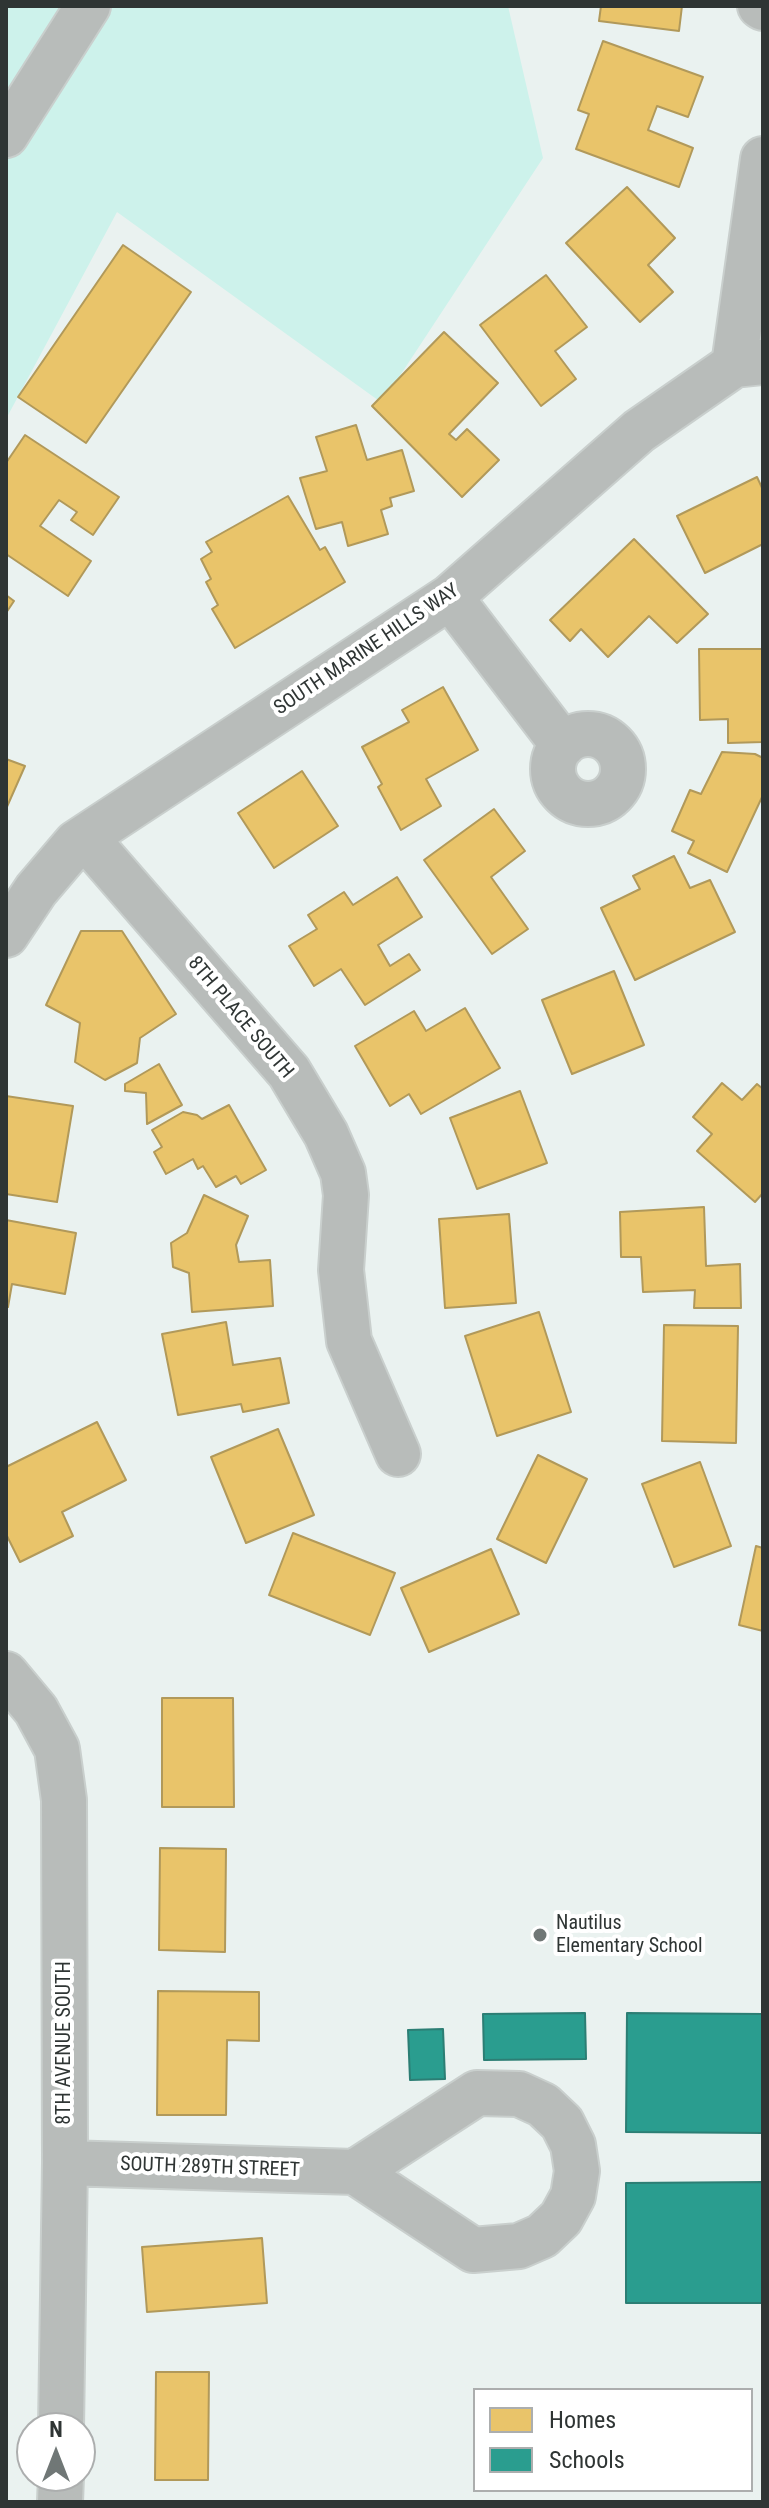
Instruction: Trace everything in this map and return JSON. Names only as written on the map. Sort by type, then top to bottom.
[{"type":"street","points":[[6,135],[88,6]]},
{"type":"street","points":[[748,364],[763,159]]},
{"type":"street","name":"SOUTH MARINE HILLS WAY","points":[[6,935],[36,890],[76,843],[450,597],[639,431],[748,364]]},
{"type":"street","points":[[450,597],[563,745]]},
{"type":"street","name":"8TH PLACE SOUTH","points":[[85,837],[289,1072],[326,1134],[343,1173],[346,1195],[341,1270],[349,1341],[398,1454]]},
{"type":"street","name":"8TH AVENUE SOUTH","points":[[6,1674],[36,1710],[57,1749],[64,1800],[65,2163],[61,2412]]},
{"type":"street","points":[[477,2093],[519,2094],[543,2105],[562,2123],[573,2145],[577,2171],[573,2196],[561,2218],[542,2236],[519,2246],[473,2250],[355,2172],[477,2093]]},
{"type":"street","name":"SOUTH 289TH STREET","points":[[65,2163],[355,2172]]},
{"type":"green space","points":[[6,6],[508,6],[543,158],[382,403],[117,212],[6,419]]},
{"type":"building: Homes","points":[[601,6],[682,6],[679,31],[599,21]]},
{"type":"building: Homes","points":[[603,41],[703,77],[688,117],[657,106],[648,130],[693,148],[679,187],[576,149],[589,114],[578,110]]},
{"type":"building: Homes","points":[[627,187],[675,238],[648,265],[673,292],[640,322],[566,243]]},
{"type":"building: Homes","points":[[123,245],[191,292],[86,443],[18,397]]},
{"type":"building: Homes","points":[[546,275],[587,327],[555,351],[576,379],[541,406],[480,325]]},
{"type":"building: Homes","points":[[444,332],[498,383],[449,434],[456,440],[467,429],[499,460],[462,497],[372,406]]},
{"type":"building: Homes","points":[[356,425],[367,460],[402,450],[414,491],[390,498],[392,506],[381,510],[388,534],[348,546],[342,522],[316,529],[300,478],[327,471],[316,437]]},
{"type":"building: Homes","points":[[25,435],[119,497],[93,535],[71,520],[77,512],[59,500],[40,526],[91,561],[68,596],[6,554],[6,463]]},
{"type":"building: Homes","points":[[757,477],[763,490],[763,544],[705,573],[677,516]]},
{"type":"building: Homes","points":[[288,496],[320,550],[325,547],[345,582],[235,648],[212,609],[218,605],[206,582],[211,579],[201,559],[212,552],[206,542]]},
{"type":"building: Homes","points":[[634,539],[708,614],[677,643],[649,616],[608,657],[581,629],[570,641],[550,620]]},
{"type":"building: Homes","points":[[6,595],[14,601],[6,613]]},
{"type":"building: Homes","points":[[699,649],[763,649],[763,742],[728,743],[728,719],[700,720]]},
{"type":"building: Homes","points":[[443,687],[478,750],[426,779],[441,806],[401,830],[378,787],[382,784],[362,747],[409,722],[402,710]]},
{"type":"building: Homes","points":[[722,752],[755,754],[763,758],[763,795],[727,872],[688,853],[694,841],[672,831],[690,790],[701,794]]},
{"type":"building: Homes","points":[[6,759],[25,766],[6,809]]},
{"type":"building: Homes","points":[[302,771],[338,826],[274,868],[238,813]]},
{"type":"building: Homes","points":[[494,809],[525,851],[491,877],[528,929],[492,954],[424,860]]},
{"type":"building: Homes","points":[[674,856],[690,888],[710,880],[735,932],[635,980],[601,908],[640,889],[633,876]]},
{"type":"building: Homes","points":[[397,877],[422,917],[378,945],[390,966],[409,954],[420,970],[365,1005],[341,969],[314,986],[289,946],[317,929],[308,915],[344,892],[353,905]]},
{"type":"building: Homes","points":[[81,931],[122,931],[176,1014],[140,1038],[137,1063],[105,1080],[75,1062],[80,1023],[46,1005]]},
{"type":"building: Homes","points":[[614,971],[644,1045],[572,1074],[542,1000]]},
{"type":"building: Homes","points":[[465,1008],[500,1068],[421,1114],[409,1094],[390,1106],[355,1046],[414,1011],[426,1031]]},
{"type":"building: Homes","points":[[159,1064],[182,1105],[147,1124],[146,1093],[125,1091],[125,1084]]},
{"type":"building: Homes","points":[[722,1083],[742,1100],[757,1084],[763,1089],[763,1193],[755,1202],[697,1151],[712,1134],[693,1117]]},
{"type":"building: Homes","points":[[520,1091],[547,1163],[477,1189],[450,1118]]},
{"type":"building: Homes","points":[[6,1096],[73,1106],[57,1202],[6,1194]]},
{"type":"building: Homes","points":[[229,1105],[266,1170],[241,1184],[236,1176],[216,1187],[203,1166],[198,1169],[193,1159],[166,1174],[154,1152],[162,1147],[152,1130],[183,1112],[202,1119]]},
{"type":"building: Homes","points":[[204,1195],[248,1216],[236,1245],[239,1262],[270,1260],[273,1306],[192,1312],[189,1273],[173,1267],[171,1243],[187,1233]]},
{"type":"building: Homes","points":[[704,1207],[706,1266],[740,1264],[741,1308],[694,1308],[695,1290],[643,1292],[641,1257],[621,1257],[620,1212]]},
{"type":"building: Homes","points":[[509,1214],[516,1303],[445,1308],[439,1219]]},
{"type":"building: Homes","points":[[6,1220],[76,1233],[65,1294],[12,1284],[6,1306]]},
{"type":"building: Homes","points":[[539,1312],[571,1412],[497,1436],[465,1336]]},
{"type":"building: Homes","points":[[226,1322],[233,1365],[280,1358],[289,1403],[243,1412],[241,1404],[178,1415],[162,1334]]},
{"type":"building: Homes","points":[[664,1325],[738,1326],[736,1443],[662,1441]]},
{"type":"building: Homes","points":[[97,1422],[126,1480],[62,1512],[73,1536],[20,1562],[6,1534],[6,1467]]},
{"type":"building: Homes","points":[[278,1429],[314,1515],[246,1543],[211,1457]]},
{"type":"building: Homes","points":[[538,1455],[587,1479],[546,1563],[497,1539]]},
{"type":"building: Homes","points":[[700,1462],[731,1546],[674,1567],[642,1484]]},
{"type":"building: Homes","points":[[293,1533],[395,1573],[370,1635],[269,1595]]},
{"type":"building: Homes","points":[[756,1546],[763,1548],[763,1631],[739,1625]]},
{"type":"building: Homes","points":[[491,1549],[519,1614],[429,1652],[401,1588]]},
{"type":"building: Homes","points":[[162,1698],[233,1698],[234,1807],[162,1807]]},
{"type":"building: Homes","points":[[160,1848],[226,1849],[225,1952],[159,1950]]},
{"type":"building: Homes","points":[[158,1991],[259,1992],[259,2041],[227,2040],[226,2115],[157,2115]]},
{"type":"building: Homes","points":[[262,2238],[267,2303],[147,2312],[142,2247]]},
{"type":"building: Homes","points":[[156,2372],[209,2372],[208,2480],[155,2480]]},
{"type":"building: Schools","points":[[585,2013],[586,2059],[484,2060],[483,2014]]},
{"type":"building: Schools","points":[[627,2013],[763,2014],[763,2133],[626,2132]]},
{"type":"building: Schools","points":[[443,2029],[445,2079],[410,2080],[408,2030]]},
{"type":"building: Schools","points":[[763,2182],[763,2303],[626,2303],[626,2183]]},
{"type":"place","name":"Nautilus Elementary School","points":[[540,1935]]}]
